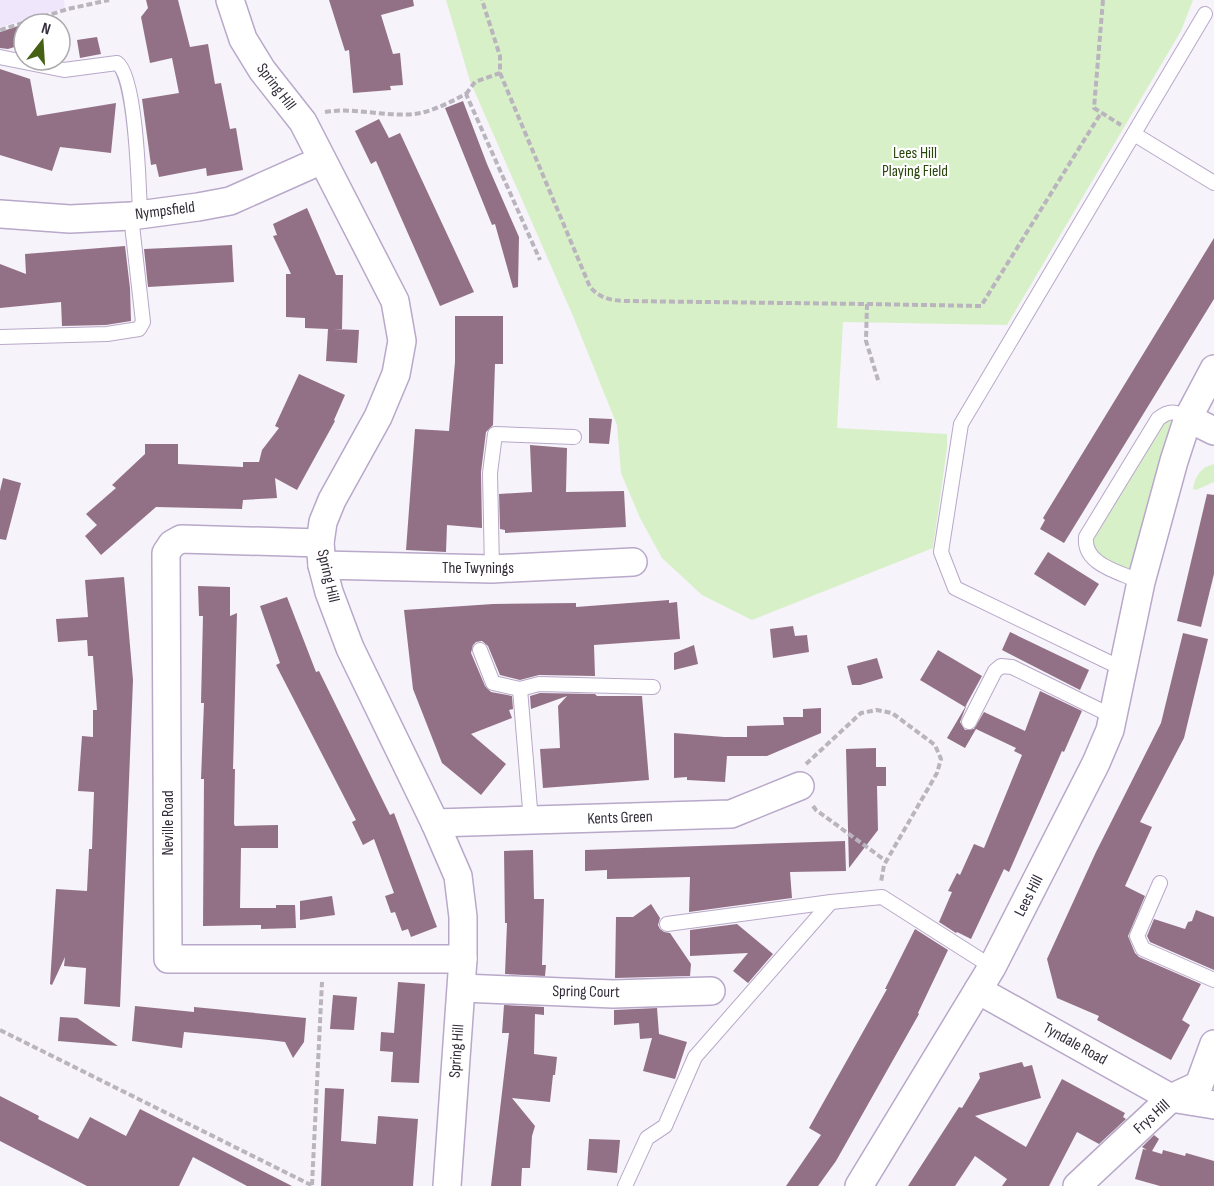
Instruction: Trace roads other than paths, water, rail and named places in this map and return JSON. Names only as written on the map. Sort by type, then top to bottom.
[{"type":"street","name":"Spring Hill","points":[[231,0],[243,39],[262,70],[303,122],[395,301],[402,341],[396,374],[378,417],[332,500],[323,522],[321,554],[329,592],[350,648],[435,823],[458,876],[463,917],[462,988],[447,1186]]},
{"type":"street","name":"Nympsfield","points":[[0,214],[70,219],[136,215],[198,207],[230,201],[322,160]]},
{"type":"street","name":"Lees Hill","points":[[859,1186],[985,978],[1096,764],[1110,730],[1140,582],[1174,461],[1188,418],[1214,369]]},
{"type":"street","points":[[1188,418],[1214,431]]},
{"type":"street","name":"Neville Road","points":[[321,554],[180,539],[172,544],[166,553],[168,959],[463,959]]},
{"type":"street","name":"The Twynings","points":[[321,554],[492,569],[633,562]]},
{"type":"street","name":"Kents Green","points":[[435,823],[731,814],[800,786]]},
{"type":"street","name":"Tyndale Road","points":[[985,978],[1171,1098],[1214,1105]]},
{"type":"street","name":"Spring Court","points":[[462,988],[613,994],[711,991]]},
{"type":"street","name":"Frys Hill","points":[[1077,1186],[1171,1098],[1199,1085],[1214,1044]]},
{"type":"lane","points":[[1121,668],[956,588],[941,552],[961,424],[1205,15]]},
{"type":"lane","points":[[0,57],[64,70],[117,63],[122,67],[129,87],[134,117],[136,215],[143,322],[139,329],[107,334],[0,337]]},
{"type":"lane","points":[[1134,134],[1214,183]]},
{"type":"lane","points":[[1140,582],[1095,561],[1088,554],[1085,546],[1086,537],[1158,418],[1166,412],[1175,411],[1188,418]]},
{"type":"lane","points":[[492,569],[490,473],[495,434],[574,437]]},
{"type":"lane","points":[[480,650],[493,683],[520,689],[539,684],[653,687]]},
{"type":"lane","points":[[969,722],[995,671],[1001,666],[1012,667],[1112,716]]},
{"type":"lane","points":[[520,689],[531,821]]},
{"type":"lane","points":[[1160,883],[1137,936],[1143,949],[1214,980]]},
{"type":"lane","points":[[668,924],[882,897],[985,978]]},
{"type":"lane","points":[[625,1186],[647,1138],[665,1126],[695,1057],[831,902]]},
{"type":"park label","name":"Lees Hill Playing Field","points":[[915,162]]}]
